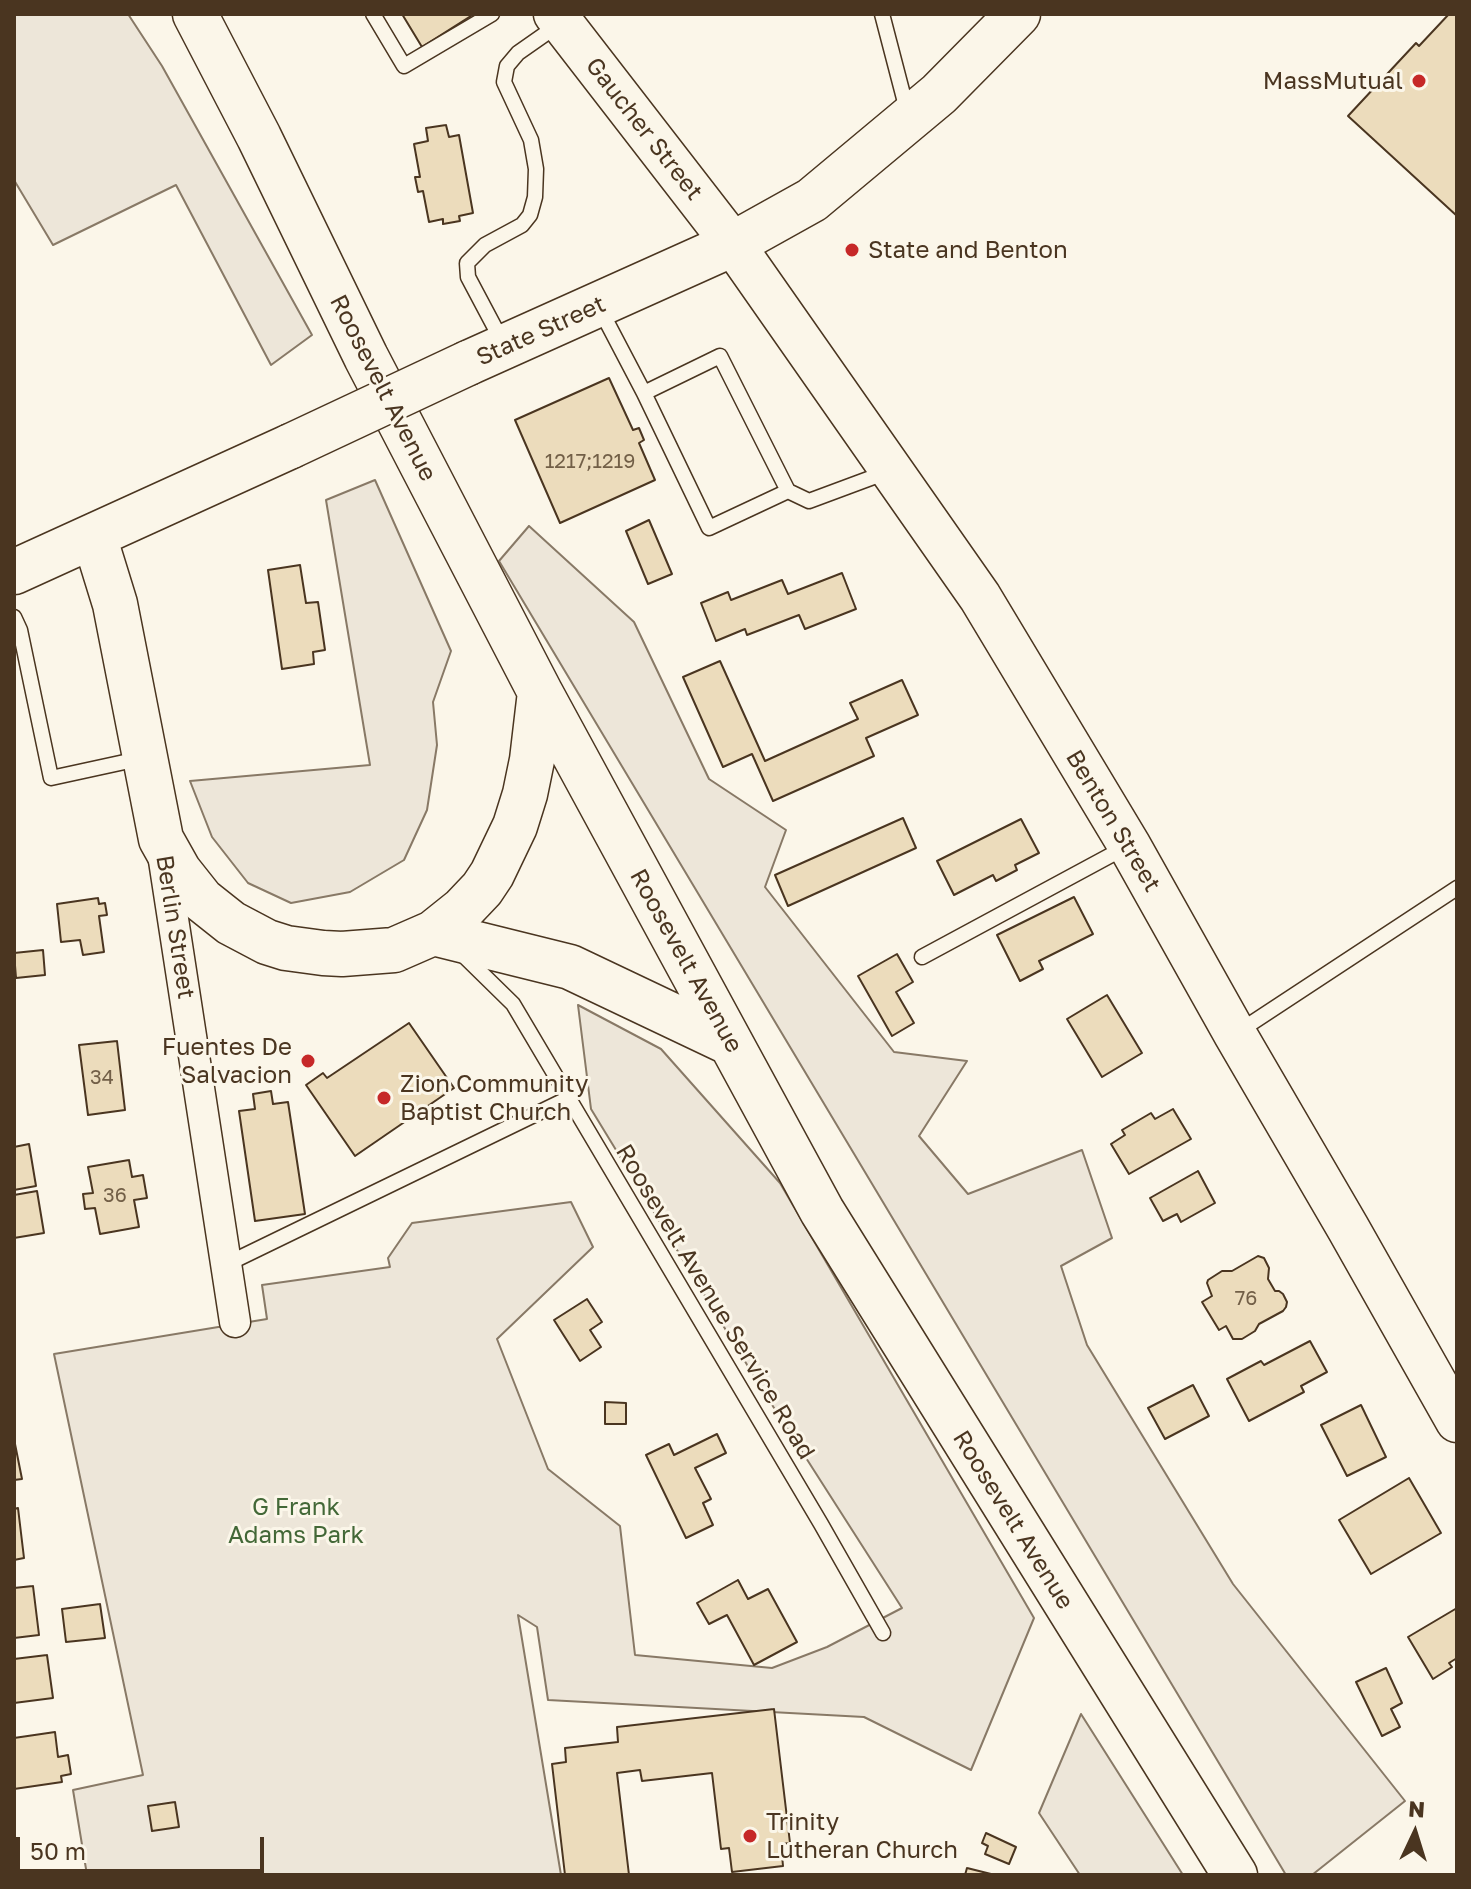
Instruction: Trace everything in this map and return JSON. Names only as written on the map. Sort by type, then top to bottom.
[{"type":"main road","name":"Roosevelt Avenue","points":[[195,14],[366,357],[540,692],[822,1211],[1235,1875]]},
{"type":"main road","name":"State Street","points":[[14,572],[733,244],[812,200],[910,120],[1018,14]]},
{"type":"main road","name":"Gaucher Street","points":[[558,18],[733,244]]},
{"type":"main road","name":"Benton Street","points":[[733,244],[980,597],[1129,845],[1457,1421]]},
{"type":"main road","name":"Berlin Street","points":[[94,536],[115,604],[161,839]]},
{"type":"main road","points":[[161,839],[179,871],[202,900],[231,923],[267,942],[304,952],[342,954],[394,950],[433,933],[482,889],[508,842],[520,810],[532,760],[540,692]]},
{"type":"main road","points":[[433,933],[570,967],[730,1043]]},
{"type":"street","name":"Berlin Street","points":[[161,839],[235,1322]]},
{"type":"lane","points":[[373,14],[404,66],[492,14]]},
{"type":"lane","points":[[882,14],[910,120]]},
{"type":"lane","points":[[486,355],[467,263],[485,245],[522,225],[530,215],[535,197],[536,169],[531,140],[504,82],[507,66],[558,18]]},
{"type":"lane","points":[[598,305],[709,528],[788,491]]},
{"type":"lane","points":[[644,393],[720,356],[788,491],[809,501],[891,470]]},
{"type":"lane","points":[[14,617],[20,630],[51,778],[145,758]]},
{"type":"lane","points":[[922,957],[1129,845]]},
{"type":"lane","points":[[1235,1034],[1457,888]]},
{"type":"lane","name":"Roosevelt Avenue Service Road","points":[[433,933],[466,956],[513,1004],[883,1633]]},
{"type":"lane","points":[[227,1264],[569,1098]]},
{"type":"green space","points":[[14,14],[128,14],[162,66],[312,335],[271,365],[176,185],[53,245],[14,180]]},
{"type":"green space","points":[[375,480],[451,651],[433,702],[437,745],[427,810],[404,860],[350,892],[291,903],[248,883],[212,837],[190,781],[370,765],[326,500]]},
{"type":"green space","points":[[529,526],[634,622],[709,779],[786,830],[765,887],[894,1052],[967,1061],[919,1136],[968,1194],[1082,1150],[1112,1238],[1061,1266],[1087,1345],[1233,1584],[1405,1801],[1312,1875],[1286,1875],[499,561]]},
{"type":"green space","name":"G Frank Adams Park","points":[[578,1005],[661,1049],[780,1183],[1034,1618],[971,1770],[864,1717],[548,1700],[537,1627],[518,1615],[561,1875],[87,1875],[73,1790],[143,1775],[54,1354],[267,1319],[262,1285],[390,1267],[388,1258],[412,1223],[571,1202],[593,1247],[497,1339],[548,1469],[620,1526],[635,1655],[772,1668],[827,1647],[902,1608],[760,1386],[591,1109]]},
{"type":"green space","points":[[1081,1714],[1183,1875],[1080,1875],[1039,1813]]},
{"type":"building","points":[[402,14],[474,14],[422,47]]},
{"type":"building","name":"MassMutual","points":[[1449,14],[1457,14],[1457,216],[1348,116],[1416,43],[1419,46]]},
{"type":"building","points":[[446,125],[449,137],[459,135],[473,213],[459,216],[460,221],[443,224],[443,219],[429,222],[423,191],[418,192],[415,177],[420,177],[414,144],[428,141],[426,128]]},
{"type":"building","points":[[609,378],[633,430],[639,428],[644,440],[639,443],[655,480],[560,523],[515,420]]},
{"type":"building","points":[[649,520],[672,574],[648,584],[626,531]]},
{"type":"building","points":[[300,565],[306,603],[318,602],[325,650],[313,652],[314,664],[282,669],[268,570]]},
{"type":"building","points":[[842,573],[856,609],[805,629],[799,615],[747,635],[745,629],[716,641],[701,603],[728,592],[731,600],[782,580],[788,594]]},
{"type":"building","points":[[720,661],[765,761],[858,719],[850,703],[902,680],[918,715],[866,738],[874,756],[773,801],[752,754],[723,767],[683,677]]},
{"type":"building","points":[[903,818],[916,848],[788,906],[775,875]]},
{"type":"building","points":[[1021,819],[1039,853],[1015,865],[1017,870],[996,881],[993,875],[954,895],[937,861]]},
{"type":"building","points":[[1074,897],[1093,934],[1039,961],[1043,969],[1020,981],[997,935]]},
{"type":"building","points":[[98,898],[99,904],[105,903],[107,915],[99,916],[104,952],[83,955],[80,940],[61,942],[57,904]]},
{"type":"building","points":[[43,950],[45,975],[16,978],[14,953]]},
{"type":"building","points":[[897,954],[913,982],[896,992],[914,1023],[892,1036],[858,976]]},
{"type":"building","points":[[1107,995],[1142,1053],[1102,1077],[1067,1019]]},
{"type":"building","points":[[409,1023],[454,1088],[355,1156],[306,1085],[323,1073],[327,1078]]},
{"type":"building","points":[[117,1041],[125,1110],[88,1115],[79,1045]]},
{"type":"building","points":[[271,1091],[273,1104],[288,1102],[305,1214],[255,1221],[239,1111],[255,1109],[253,1094]]},
{"type":"building","points":[[1173,1109],[1191,1139],[1129,1174],[1111,1144],[1125,1135],[1122,1130],[1151,1113],[1155,1119]]},
{"type":"building","points":[[29,1144],[36,1186],[14,1190],[14,1147]]},
{"type":"building","points":[[129,1160],[132,1177],[143,1175],[147,1198],[134,1200],[139,1227],[100,1234],[95,1208],[85,1209],[83,1194],[93,1193],[88,1167]]},
{"type":"building","points":[[1198,1171],[1215,1203],[1181,1222],[1177,1214],[1163,1221],[1150,1198]]},
{"type":"building","points":[[37,1191],[44,1233],[14,1238],[14,1195]]},
{"type":"building","points":[[1258,1256],[1264,1258],[1269,1268],[1268,1279],[1275,1291],[1283,1294],[1286,1307],[1242,1339],[1233,1339],[1226,1326],[1219,1330],[1202,1302],[1212,1296],[1207,1283],[1222,1271],[1232,1271]]},
{"type":"building","points":[[587,1299],[602,1322],[590,1330],[601,1347],[580,1361],[554,1320]]},
{"type":"building","points":[[1310,1341],[1327,1372],[1301,1386],[1304,1392],[1249,1421],[1227,1379],[1261,1361],[1264,1365]]},
{"type":"building","points":[[1193,1385],[1209,1416],[1165,1439],[1148,1408]]},
{"type":"building","points":[[605,1402],[626,1403],[626,1424],[605,1424]]},
{"type":"building","points":[[1361,1405],[1386,1457],[1347,1476],[1321,1425]]},
{"type":"building","points":[[717,1434],[726,1453],[695,1468],[711,1499],[703,1503],[713,1525],[686,1538],[646,1455],[669,1444],[674,1455]]},
{"type":"building","points":[[14,1439],[22,1479],[14,1480]]},
{"type":"building","points":[[1409,1478],[1441,1533],[1371,1574],[1339,1520]]},
{"type":"building","points":[[18,1508],[24,1558],[14,1560],[14,1509]]},
{"type":"building","points":[[738,1580],[748,1599],[768,1589],[797,1642],[754,1665],[727,1615],[709,1624],[697,1603]]},
{"type":"building","points":[[33,1586],[39,1635],[14,1638],[14,1588]]},
{"type":"building","points":[[100,1604],[105,1638],[66,1642],[62,1609]]},
{"type":"building","points":[[1457,1608],[1457,1658],[1449,1663],[1452,1667],[1433,1679],[1408,1637]]},
{"type":"building","points":[[47,1655],[53,1698],[14,1703],[14,1659]]},
{"type":"building","points":[[1386,1668],[1402,1703],[1391,1709],[1400,1727],[1382,1736],[1356,1682]]},
{"type":"building","points":[[774,1709],[790,1843],[781,1844],[783,1866],[732,1872],[729,1848],[721,1849],[712,1773],[642,1781],[640,1770],[617,1773],[629,1875],[565,1875],[552,1764],[566,1762],[565,1748],[618,1742],[617,1727]]},
{"type":"building","points":[[55,1732],[58,1757],[68,1755],[71,1774],[61,1776],[62,1782],[14,1789],[14,1738]]},
{"type":"building","points":[[175,1802],[179,1827],[152,1831],[148,1806]]},
{"type":"building","points":[[986,1833],[1016,1847],[1009,1864],[985,1854],[988,1846],[982,1843]]},
{"type":"building","points":[[967,1868],[995,1875],[965,1875]]},
{"type":"place","name":"MassMutual","points":[[1419,81]]},
{"type":"place","name":"State and Benton","points":[[852,250]]},
{"type":"place","name":"Fuentes De Salvacion","points":[[308,1061]]},
{"type":"place","name":"Zion Community Baptist Church","points":[[384,1098]]},
{"type":"place","name":"Trinity Lutheran Church","points":[[750,1836]]}]
